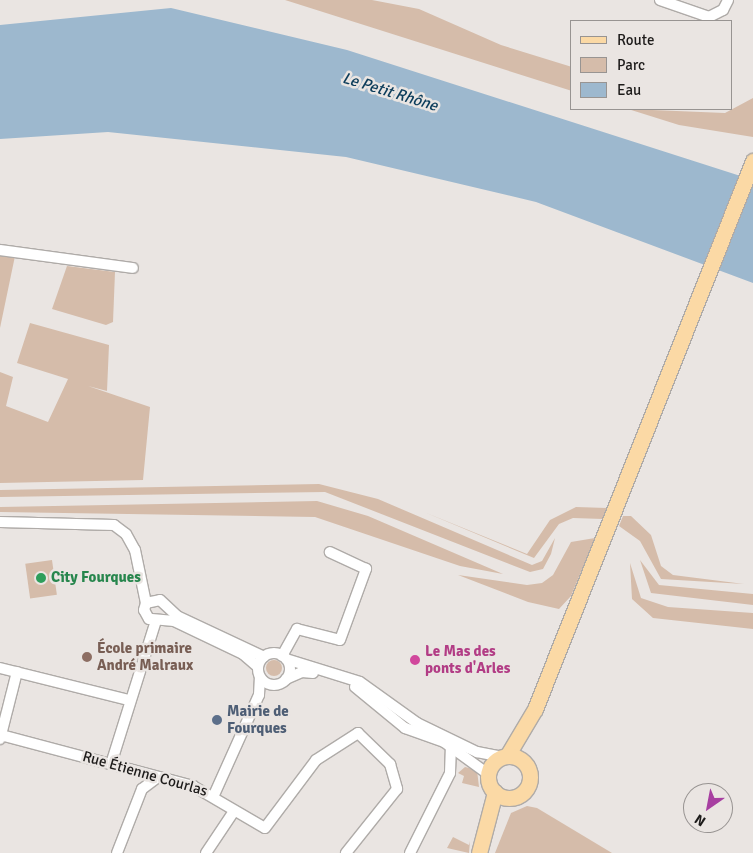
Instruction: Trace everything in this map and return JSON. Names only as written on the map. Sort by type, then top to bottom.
[{"type":"main road","points":[[523,762],[535,709],[753,161]]},
{"type":"main road","points":[[485,838],[494,792],[488,774],[504,757],[535,709]]},
{"type":"main road","points":[[479,853],[485,838],[509,797],[528,785],[529,771],[523,762],[504,757]]},
{"type":"main road","points":[[494,792],[509,797]]},
{"type":"street","points":[[660,0],[709,17],[723,10],[728,0]]},
{"type":"street","points":[[0,250],[133,268]]},
{"type":"street","points":[[0,522],[114,526],[132,542],[140,587],[158,616],[243,654],[258,667],[260,678],[274,685]]},
{"type":"street","points":[[284,657],[297,629],[340,640],[366,569],[330,552]]},
{"type":"street","points":[[149,601],[145,613],[158,616],[264,657],[284,657],[360,682],[417,722],[478,752],[504,757]]},
{"type":"street","points":[[112,764],[128,700],[148,636],[158,616]]},
{"type":"street","points":[[258,667],[264,657]]},
{"type":"street","points":[[284,657],[290,669],[286,679]]},
{"type":"street","points":[[0,668],[128,700]]},
{"type":"street","points":[[0,737],[17,672]]},
{"type":"street","points":[[259,695],[274,685],[302,672],[340,679],[405,728],[451,746],[488,774]]},
{"type":"street","name":"Rue Étienne Courlas","points":[[0,737],[112,764],[214,795],[259,695],[260,678]]},
{"type":"street","points":[[214,795],[258,828],[270,826],[316,760],[358,733],[390,764],[397,789],[346,853]]},
{"type":"street","points":[[410,853],[450,773],[451,746]]},
{"type":"street","points":[[135,771],[142,789]]},
{"type":"street","points":[[117,853],[142,789],[158,777]]},
{"type":"street","points":[[206,853],[234,811]]},
{"type":"green space","points":[[285,0],[372,0],[419,9],[501,45],[570,66],[570,90]]},
{"type":"green space","points":[[753,98],[753,137],[679,125],[631,110],[725,113]]},
{"type":"green space","points":[[0,255],[15,256],[0,328]]},
{"type":"green space","points":[[67,266],[115,272],[113,322],[106,325],[52,309]]},
{"type":"green space","points":[[30,323],[109,345],[107,391],[88,386],[150,407],[143,480],[0,483],[0,372],[13,377],[6,406],[48,422],[68,379],[17,363]]},
{"type":"green space","points":[[319,484],[378,499],[532,565],[542,561],[555,538],[551,554],[543,569],[530,572],[325,492],[0,497],[0,490]]},
{"type":"green space","points":[[317,501],[368,516],[503,574],[460,566],[315,517],[0,512],[0,507]]},
{"type":"green space","points":[[576,507],[607,508],[603,519],[573,518],[559,524],[534,558],[424,512],[527,554],[550,520]]},
{"type":"green space","points":[[623,516],[631,516],[651,535],[661,566],[673,575],[744,584],[661,579],[640,541],[619,526]]},
{"type":"green space","points":[[595,538],[571,596],[559,609],[528,602],[458,575],[527,585],[542,583],[553,575],[571,542]]},
{"type":"green space","name":"City Fourques","points":[[52,560],[57,595],[30,598],[25,564]]},
{"type":"green space","points":[[640,560],[659,585],[753,594],[753,605],[651,593]]},
{"type":"green space","points":[[630,563],[641,598],[668,607],[753,613],[753,629],[653,618],[632,599]]},
{"type":"green space","points":[[271,660],[277,660],[282,665],[280,674],[271,676],[266,671],[266,665]]},
{"type":"green space","points":[[465,767],[477,770],[479,787],[462,783],[464,776],[458,773]]},
{"type":"green space","points":[[527,806],[537,808],[612,853],[495,853],[511,813]]},
{"type":"green space","points":[[453,837],[469,845],[470,841],[469,853],[447,848]]},
{"type":"water","name":"Le Petit Rhône","points":[[171,8],[347,50],[753,180],[753,283],[536,202],[346,157],[108,132],[0,139],[0,25]]},
{"type":"place","name":"City Fourques","points":[[41,578]]},
{"type":"place","name":"École primaire André Malraux","points":[[87,657]]},
{"type":"place","name":"Le Mas des ponts d'Arles","points":[[415,660]]},
{"type":"place","name":"Mairie de Fourques","points":[[217,720]]}]
